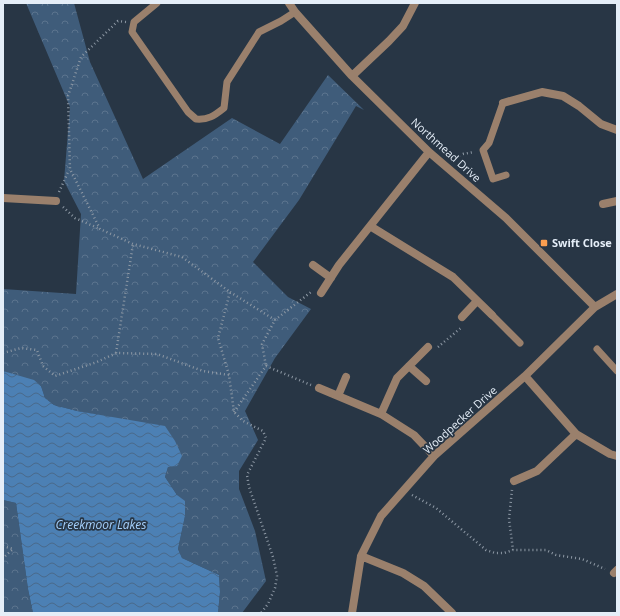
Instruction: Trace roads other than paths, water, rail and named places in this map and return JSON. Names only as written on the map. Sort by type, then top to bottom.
[{"type":"street","name":"Northmead Drive","points":[[289,3],[295,12],[352,76],[429,152],[506,218],[595,307]]},
{"type":"street","points":[[352,76],[403,26],[415,3]]},
{"type":"street","points":[[503,103],[542,92],[563,96],[579,106],[601,124],[617,130]]},
{"type":"street","points":[[321,293],[370,226],[429,152]]},
{"type":"street","points":[[3,198],[56,201]]},
{"type":"street","points":[[603,204],[617,200]]},
{"type":"street","points":[[370,226],[453,277],[492,315]]},
{"type":"street","points":[[312,265],[331,278]]},
{"type":"street","name":"Woodpecker Drive","points":[[352,613],[361,556],[381,516],[434,456],[525,376],[595,307],[617,294]]},
{"type":"street","points":[[462,317],[477,301]]},
{"type":"street","points":[[381,414],[397,378],[428,346]]},
{"type":"street","points":[[409,366],[426,381]]},
{"type":"street","points":[[525,376],[576,434],[610,454],[617,456]]},
{"type":"street","points":[[338,396],[346,377]]},
{"type":"street","points":[[319,388],[381,414],[414,435],[434,456]]},
{"type":"street","points":[[514,481],[537,472],[576,434]]},
{"type":"street","points":[[361,556],[403,573],[424,586],[452,613]]},
{"type":"lane","points":[[157,3],[134,22],[132,32],[188,112],[196,119],[205,120],[224,108],[227,82],[259,32],[295,12]]},
{"type":"lane","points":[[503,103],[489,143],[483,150],[493,179],[506,175]]},
{"type":"lane","points":[[492,315],[520,343]]},
{"type":"lane","points":[[597,350],[617,371]]},
{"type":"water","name":"Creekmoor Lakes","points":[[3,371],[34,380],[41,386],[45,398],[54,405],[77,411],[165,426],[175,441],[182,456],[177,466],[168,467],[165,477],[177,495],[185,501],[185,516],[178,549],[182,558],[219,575],[220,592],[218,613],[33,613],[28,589],[16,503],[3,500]]},
{"type":"place","name":"Swift Close","points":[[544,243]]}]
